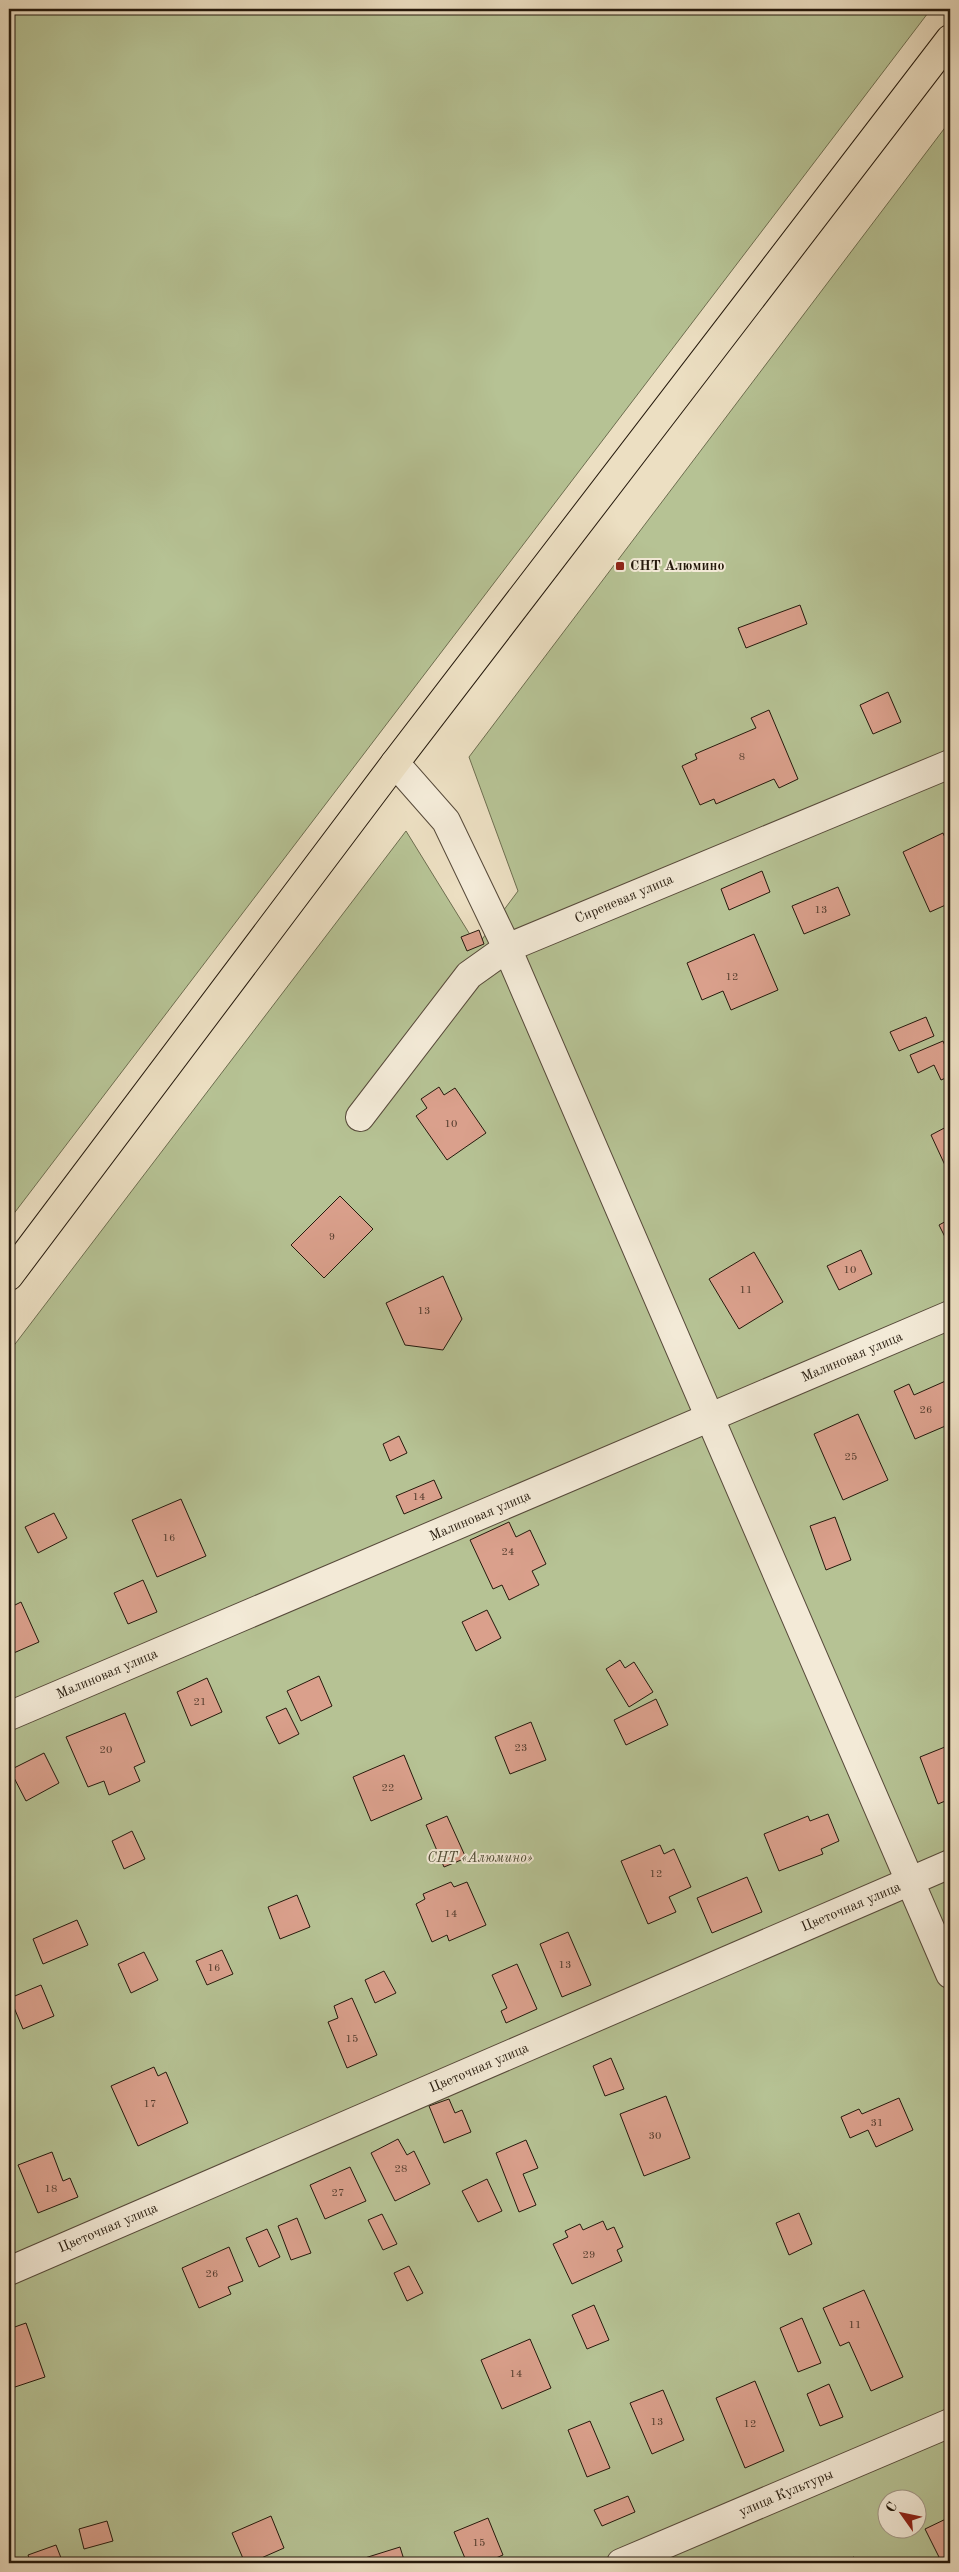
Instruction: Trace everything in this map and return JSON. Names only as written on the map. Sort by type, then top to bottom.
[{"type":"main road","points":[[9,1276],[395,763],[950,39]]},
{"type":"street","points":[[395,763],[446,821],[507,948],[950,1974]]},
{"type":"street","name":"Сиреневая улица","points":[[360,1117],[468,974],[507,948],[950,764]]},
{"type":"street","name":"Малиновая улица","points":[[9,1716],[950,1315]]},
{"type":"street","name":"Цветочная улица","points":[[9,2271],[950,1864]]},
{"type":"street","name":"улица Культуры","points":[[621,2563],[950,2423]]},
{"type":"green space","points":[[9,9],[931,9],[9,1220]]},
{"type":"green space","name":"СНТ «Алюмино»","points":[[950,121],[950,2563],[9,2563],[9,1352],[406,831],[477,946],[518,891],[469,757]]},
{"type":"building","points":[[800,605],[807,624],[746,648],[738,628]]},
{"type":"building","points":[[888,692],[901,722],[873,734],[860,705]]},
{"type":"building","points":[[769,710],[798,779],[779,788],[774,779],[716,804],[714,799],[700,805],[682,766],[697,759],[695,754],[756,728],[751,718]]},
{"type":"building","points":[[943,833],[950,849],[950,903],[930,912],[903,852]]},
{"type":"building","points":[[762,871],[770,892],[729,910],[721,889]]},
{"type":"building","points":[[838,887],[850,915],[804,934],[792,906]]},
{"type":"building","points":[[479,930],[484,944],[467,951],[461,937]]},
{"type":"building","points":[[754,934],[778,990],[731,1010],[723,991],[702,1000],[687,963]]},
{"type":"building","points":[[926,1017],[934,1036],[899,1051],[890,1032]]},
{"type":"building","points":[[943,1041],[950,1058],[950,1076],[941,1080],[934,1065],[918,1073],[910,1055]]},
{"type":"building","points":[[439,1087],[444,1095],[455,1088],[486,1133],[447,1160],[416,1116],[427,1108],[421,1099]]},
{"type":"building","points":[[950,1125],[950,1176],[931,1135]]},
{"type":"building","points":[[340,1196],[373,1229],[324,1278],[291,1245]]},
{"type":"building","points":[[950,1219],[950,1247],[939,1225]]},
{"type":"building","points":[[861,1250],[872,1274],[839,1290],[827,1266]]},
{"type":"building","points":[[754,1252],[783,1302],[739,1329],[709,1279]]},
{"type":"building","points":[[443,1276],[462,1319],[443,1350],[405,1345],[386,1303]]},
{"type":"building","points":[[950,1379],[950,1424],[915,1439],[894,1391],[909,1384],[914,1395]]},
{"type":"building","points":[[858,1414],[888,1480],[843,1500],[814,1434]]},
{"type":"building","points":[[399,1436],[407,1453],[390,1461],[383,1444]]},
{"type":"building","points":[[434,1480],[442,1498],[404,1514],[396,1496]]},
{"type":"building","points":[[181,1499],[206,1556],[157,1577],[132,1520]]},
{"type":"building","points":[[54,1513],[67,1538],[38,1553],[25,1527]]},
{"type":"building","points":[[835,1517],[851,1560],[826,1570],[810,1526]]},
{"type":"building","points":[[509,1522],[516,1537],[530,1530],[546,1564],[532,1571],[539,1585],[509,1600],[502,1585],[493,1589],[470,1540]]},
{"type":"building","points":[[143,1580],[157,1612],[128,1624],[114,1593]]},
{"type":"building","points":[[21,1602],[39,1642],[9,1655],[9,1608]]},
{"type":"building","points":[[487,1610],[501,1638],[476,1651],[462,1622]]},
{"type":"building","points":[[620,1660],[625,1668],[634,1662],[653,1692],[629,1707],[606,1669]]},
{"type":"building","points":[[319,1676],[332,1706],[301,1721],[287,1691]]},
{"type":"building","points":[[207,1678],[222,1712],[191,1726],[177,1692]]},
{"type":"building","points":[[656,1699],[668,1725],[626,1745],[614,1720]]},
{"type":"building","points":[[286,1708],[299,1734],[279,1744],[266,1717]]},
{"type":"building","points":[[125,1713],[145,1762],[134,1767],[140,1781],[109,1795],[104,1781],[88,1787],[66,1737]]},
{"type":"building","points":[[531,1722],[546,1760],[510,1774],[495,1737]]},
{"type":"building","points":[[950,1745],[950,1799],[938,1804],[920,1757]]},
{"type":"building","points":[[44,1753],[59,1783],[26,1801],[10,1770]]},
{"type":"building","points":[[404,1755],[422,1799],[371,1821],[353,1777]]},
{"type":"building","points":[[828,1814],[839,1841],[821,1849],[823,1854],[779,1871],[764,1834],[808,1816],[810,1821]]},
{"type":"building","points":[[447,1816],[466,1858],[444,1867],[426,1825]]},
{"type":"building","points":[[132,1831],[145,1859],[124,1869],[112,1841]]},
{"type":"building","points":[[660,1845],[664,1854],[674,1849],[691,1887],[669,1897],[676,1912],[648,1924],[621,1861]]},
{"type":"building","points":[[747,1877],[762,1912],[712,1933],[697,1898]]},
{"type":"building","points":[[451,1882],[454,1887],[467,1882],[486,1925],[449,1941],[447,1935],[432,1942],[416,1904],[425,1899],[423,1894]]},
{"type":"building","points":[[297,1895],[310,1927],[280,1939],[268,1907]]},
{"type":"building","points":[[77,1920],[88,1945],[43,1964],[33,1939]]},
{"type":"building","points":[[568,1932],[591,1985],[562,1997],[540,1944]]},
{"type":"building","points":[[222,1950],[233,1974],[207,1985],[196,1961]]},
{"type":"building","points":[[144,1952],[158,1980],[131,1993],[118,1964]]},
{"type":"building","points":[[517,1964],[537,2009],[506,2023],[501,2011],[507,2008],[492,1975]]},
{"type":"building","points":[[384,1971],[396,1993],[375,2003],[365,1980]]},
{"type":"building","points":[[41,1985],[54,2016],[23,2029],[10,1998]]},
{"type":"building","points":[[352,1998],[377,2055],[347,2068],[328,2022],[338,2018],[334,2006]]},
{"type":"building","points":[[611,2058],[624,2089],[605,2096],[593,2066]]},
{"type":"building","points":[[154,2067],[158,2076],[166,2072],[188,2123],[138,2146],[111,2086]]},
{"type":"building","points":[[666,2096],[690,2158],[644,2176],[620,2114]]},
{"type":"building","points":[[899,2098],[913,2130],[876,2147],[868,2130],[850,2138],[841,2117],[859,2109],[862,2114]]},
{"type":"building","points":[[449,2099],[455,2113],[462,2110],[471,2132],[444,2143],[429,2106]]},
{"type":"building","points":[[398,2139],[407,2155],[414,2151],[430,2184],[395,2201],[371,2153]]},
{"type":"building","points":[[526,2140],[538,2168],[523,2174],[536,2205],[519,2212],[496,2153]]},
{"type":"building","points":[[52,2152],[63,2181],[70,2178],[78,2197],[38,2213],[18,2165]]},
{"type":"building","points":[[350,2167],[366,2201],[325,2219],[310,2185]]},
{"type":"building","points":[[487,2179],[502,2211],[478,2222],[462,2191]]},
{"type":"building","points":[[799,2213],[812,2244],[789,2255],[776,2223]]},
{"type":"building","points":[[382,2214],[397,2244],[383,2250],[368,2220]]},
{"type":"building","points":[[297,2218],[311,2253],[291,2260],[278,2226]]},
{"type":"building","points":[[603,2221],[607,2230],[614,2227],[623,2247],[617,2250],[622,2261],[572,2284],[553,2244],[568,2237],[565,2231],[580,2224],[583,2230]]},
{"type":"building","points":[[267,2229],[280,2257],[259,2267],[246,2238]]},
{"type":"building","points":[[229,2247],[243,2281],[228,2287],[231,2294],[199,2308],[182,2268]]},
{"type":"building","points":[[409,2266],[423,2293],[407,2301],[394,2273]]},
{"type":"building","points":[[864,2290],[903,2377],[871,2391],[849,2342],[840,2346],[823,2308]]},
{"type":"building","points":[[594,2305],[609,2340],[587,2349],[572,2315]]},
{"type":"building","points":[[802,2318],[821,2363],[798,2372],[780,2328]]},
{"type":"building","points":[[26,2323],[45,2377],[9,2389],[9,2329]]},
{"type":"building","points":[[530,2339],[551,2388],[502,2409],[481,2360]]},
{"type":"building","points":[[755,2381],[784,2451],[745,2468],[716,2398]]},
{"type":"building","points":[[829,2384],[843,2417],[820,2426],[807,2394]]},
{"type":"building","points":[[663,2390],[684,2440],[652,2454],[630,2403]]},
{"type":"building","points":[[590,2421],[610,2468],[587,2477],[568,2430]]},
{"type":"building","points":[[628,2496],[635,2512],[602,2526],[594,2510]]},
{"type":"building","points":[[271,2516],[284,2548],[250,2563],[245,2563],[232,2533]]},
{"type":"building","points":[[950,2517],[950,2557],[941,2561],[926,2529]]},
{"type":"building","points":[[488,2518],[503,2555],[484,2563],[467,2563],[454,2532]]},
{"type":"building","points":[[107,2521],[113,2541],[84,2549],[79,2529]]},
{"type":"building","points":[[56,2545],[63,2563],[31,2563],[28,2555]]},
{"type":"building","points":[[400,2547],[405,2563],[352,2563],[352,2562]]},
{"type":"building","points":[[854,2557],[857,2563],[837,2563]]},
{"type":"place","name":"СНТ Алюмино","points":[[620,566]]}]
